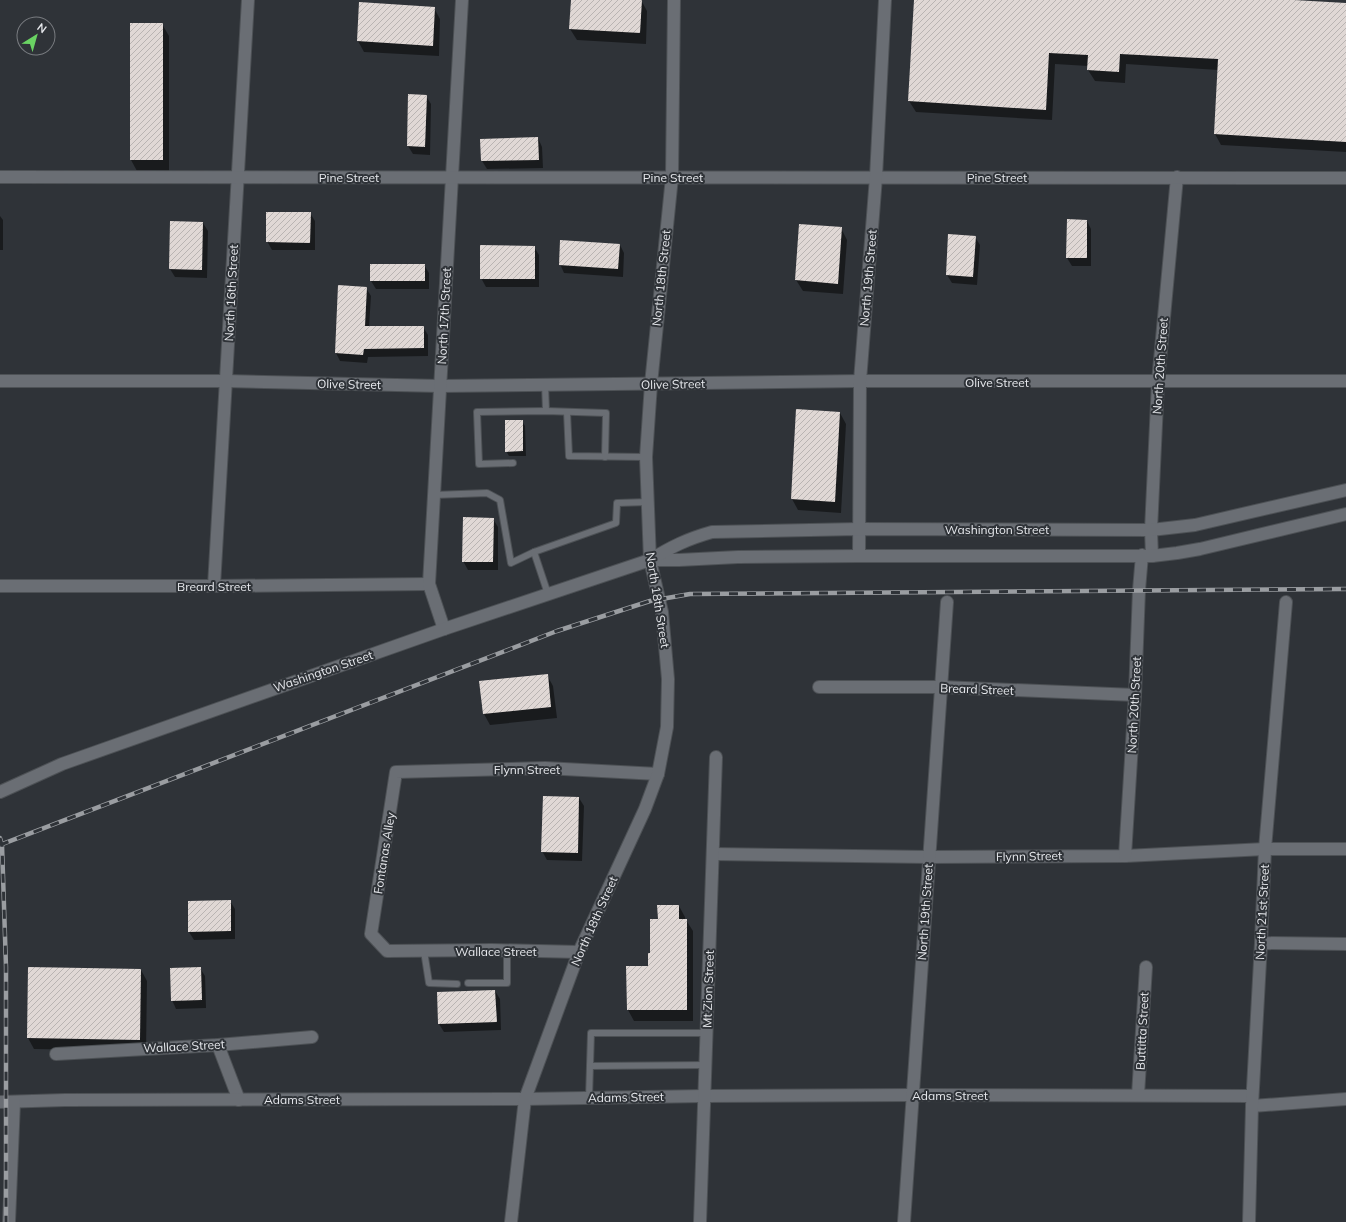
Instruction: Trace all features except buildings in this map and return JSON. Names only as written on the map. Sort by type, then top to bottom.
[{"type":"street","name":"North 16th Street","points":[[214,586],[248,0]]},
{"type":"street","name":"North 17th Street","points":[[444,629],[429,584],[462,0]]},
{"type":"street","name":"North 18th Street","points":[[511,1222],[525,1099],[579,952],[644,810],[658,774],[667,727],[668,679],[662,612],[650,560],[646,457],[651,384],[672,177],[674,0]]},
{"type":"street","name":"North 19th Street","points":[[859,556],[860,381],[876,177],[885,0]]},
{"type":"street","name":"Pine Street","points":[[0,177],[1346,178]]},
{"type":"street","name":"North 20th Street","points":[[1125,856],[1135,695],[1139,590],[1148,556],[1151,530],[1158,382],[1177,177]]},
{"type":"street","name":"Olive Street","points":[[0,381],[226,381],[440,386],[860,381],[1346,381]]},
{"type":"street","name":"Washington Street","points":[[0,792],[62,764],[444,629],[650,560],[677,544],[693,537],[712,532],[858,529],[1151,530],[1195,524],[1346,490]]},
{"type":"street","name":"Washington Street","points":[[650,560],[738,557],[859,556],[1148,556],[1200,549],[1346,514]]},
{"type":"street","name":"Breard Street","points":[[0,586],[429,584]]},
{"type":"street","name":"North 19th Street","points":[[904,1222],[947,602]]},
{"type":"street","name":"North 21st Street","points":[[1249,1222],[1252,1101],[1265,849],[1286,602]]},
{"type":"street","name":"Breard Street","points":[[819,687],[941,687],[1135,695]]},
{"type":"street","name":"Mt Zion Street","points":[[700,1222],[716,757]]},
{"type":"street","name":"Flynn Street","points":[[396,772],[546,768],[658,774]]},
{"type":"street","name":"Fontanas Alley","points":[[372,934],[396,772]]},
{"type":"street","name":"Flynn Street","points":[[713,854],[929,857],[1125,856],[1265,849],[1346,849]]},
{"type":"street","name":"Wallace Street","points":[[372,934],[388,951],[507,950],[579,952]]},
{"type":"street","points":[[1261,943],[1346,944]]},
{"type":"street","name":"Buttitta Street","points":[[1138,1095],[1146,967]]},
{"type":"street","name":"Wallace Street","points":[[56,1054],[218,1045],[312,1037]]},
{"type":"street","points":[[218,1045],[239,1100]]},
{"type":"street","name":"Adams Street","points":[[0,1102],[65,1100],[525,1099],[913,1094],[1138,1095],[1252,1101],[1346,1099]]},
{"type":"street","points":[[9,1222],[14,1102]]},
{"type":"lane","points":[[545,384],[546,411]]},
{"type":"lane","points":[[513,463],[479,464],[477,412],[606,412],[605,457]]},
{"type":"lane","points":[[567,412],[569,456],[646,457]]},
{"type":"lane","points":[[434,495],[487,493],[500,500],[511,563],[534,552],[616,523],[617,503],[648,502]]},
{"type":"lane","points":[[534,552],[548,594]]},
{"type":"lane","points":[[468,983],[507,983],[507,950]]},
{"type":"lane","points":[[424,951],[429,983],[457,984]]},
{"type":"lane","points":[[589,1098],[590,1033],[706,1033]]},
{"type":"lane","points":[[590,1066],[705,1065]]},
{"type":"railway","points":[[0,845],[557,631],[650,601],[690,594],[1346,589]]},
{"type":"railway","points":[[0,838],[2,845],[6,967],[6,1222]]}]
